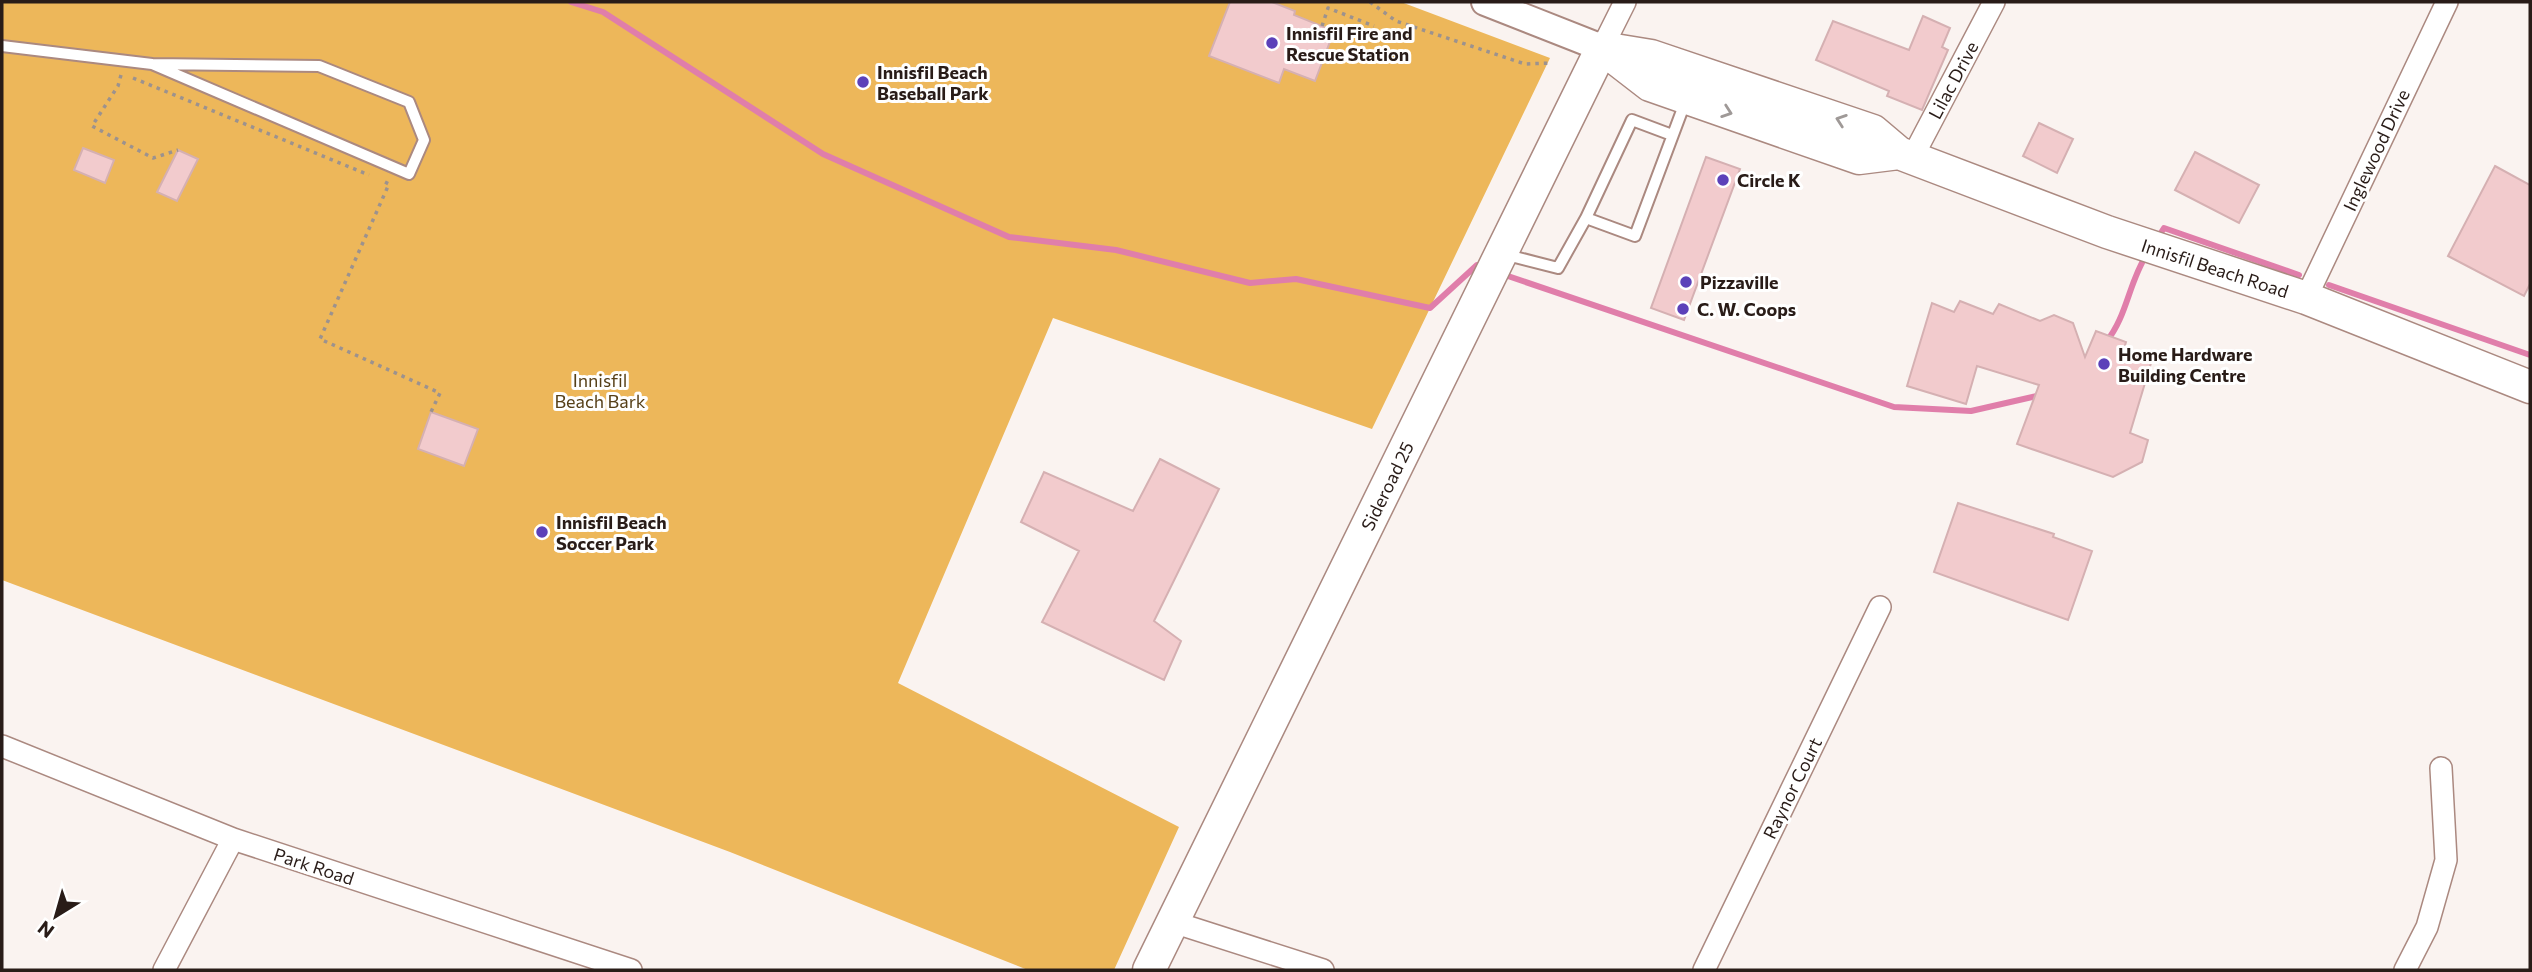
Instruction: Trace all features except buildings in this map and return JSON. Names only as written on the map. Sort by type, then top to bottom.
[{"type":"main road","name":"Innisfil Beach Road","points":[[1602,48],[1650,85],[1859,158],[1906,156]]},
{"type":"main road","name":"Innisfil Beach Road","points":[[1602,48],[1651,56],[1873,131],[1906,156],[2106,232],[2306,298],[2530,387]]},
{"type":"main road","name":"Sideroad 25","points":[[1149,970],[1602,48]]},
{"type":"street","name":"Innisfil Beach Road","points":[[1485,2],[1602,48]]},
{"type":"street","name":"Sideroad 25","points":[[1602,48],[1625,2]]},
{"type":"street","name":"Lilac Drive","points":[[1906,156],[1994,2]]},
{"type":"street","name":"Inglewood Drive","points":[[2306,298],[2447,2]]},
{"type":"street","name":"Raynor Court","points":[[1704,970],[1880,607]]},
{"type":"street","name":"Park Road","points":[[2,747],[233,839],[631,970]]},
{"type":"street","points":[[2405,970],[2427,927],[2446,860],[2441,768]]},
{"type":"street","points":[[164,970],[233,839]]},
{"type":"street","points":[[1174,922],[1323,970]]},
{"type":"lane","points":[[2,46],[152,64],[319,65],[409,102],[424,140],[409,174],[152,64]]},
{"type":"lane","points":[[1586,218],[1635,236],[1686,97]]},
{"type":"lane","points":[[1501,254],[1558,268],[1586,218],[1632,120],[1672,135]]},
{"type":"path","points":[[1370,2],[1396,21],[1525,64],[1552,63]]},
{"type":"path","points":[[1321,26],[1328,8],[1374,26]]},
{"type":"path","points":[[178,150],[153,158],[92,127],[118,86],[121,73],[389,184],[320,339],[440,393],[431,412]]},
{"type":"green space","name":"Innisfil Beach Bark","points":[[2,2],[1401,2],[1550,58],[1372,429],[1053,318],[898,683],[1179,827],[1114,970],[1028,970],[730,852],[2,580]]},
{"type":"waterway","points":[[571,2],[603,12],[823,154],[1009,237],[1116,250],[1250,283],[1296,279],[1430,308],[1477,265],[1485,268]]},
{"type":"waterway","points":[[2157,239],[2164,228],[2299,275]]},
{"type":"waterway","points":[[2106,342],[2119,322],[2147,254]]},
{"type":"waterway","points":[[1502,274],[1894,407],[1971,411],[2041,395]]},
{"type":"waterway","points":[[2329,285],[2530,355]]},
{"type":"place","name":"Innisfil Fire and Rescue Station","points":[[1272,43]]},
{"type":"place","name":"Innisfil Beach Baseball Park","points":[[863,82]]},
{"type":"place","name":"Circle K","points":[[1723,180]]},
{"type":"place","name":"Pizzaville","points":[[1686,282]]},
{"type":"place","name":"C. W. Coops","points":[[1683,309]]},
{"type":"place","name":"Home Hardware Building Centre","points":[[2104,364]]},
{"type":"place","name":"Innisfil Beach Soccer Park","points":[[542,532]]}]
